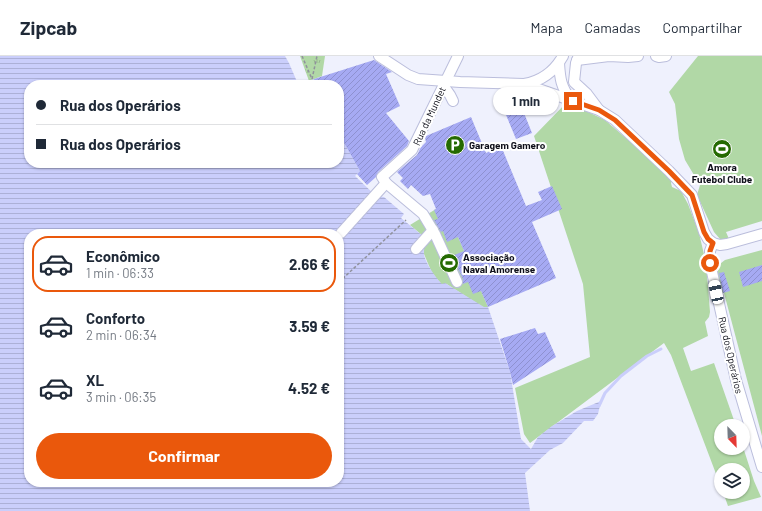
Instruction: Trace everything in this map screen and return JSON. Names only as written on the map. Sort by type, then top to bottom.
[{"type":"street","points":[[379,56],[408,75],[418,79],[444,83],[533,83],[550,72],[561,60]]},
{"type":"street","points":[[444,83],[458,56]]},
{"type":"street","points":[[599,110],[587,94],[574,82],[578,58],[638,56]]},
{"type":"street","points":[[656,56],[666,56]]},
{"type":"street","points":[[561,60],[560,77],[562,86],[565,93],[571,100]]},
{"type":"street","points":[[444,83],[453,101]]},
{"type":"street","name":"Rua da Mundet","points":[[386,183],[382,178],[412,150],[444,83]]},
{"type":"street","points":[[524,84],[599,110],[615,120],[692,195],[704,232],[708,239],[713,243],[720,245],[727,244],[762,234]]},
{"type":"street","points":[[344,230],[386,183],[424,216],[433,230],[457,282]]},
{"type":"street","points":[[416,249],[433,230]]},
{"type":"street","name":"Rua dos Operários","points":[[713,243],[710,251],[710,263],[736,380],[762,467]]},
{"type":"path","points":[[302,56],[312,79],[317,56]]},
{"type":"path","points":[[344,277],[406,220]]},
{"type":"green space","points":[[300,56],[325,56],[322,76],[309,80]]},
{"type":"green space","name":"Amora Futebol Clube","points":[[698,56],[762,56],[762,221],[726,232],[729,239],[720,239],[714,232],[697,195],[700,185],[685,160],[679,139],[675,104],[669,92]]},
{"type":"green space","points":[[567,102],[605,120],[672,178],[672,187],[681,191],[688,204],[699,233],[706,263],[710,312],[709,317],[705,322],[708,336],[683,348],[691,371],[714,363],[734,419],[714,419],[714,455],[746,455],[748,463],[714,463],[714,469],[671,355],[664,343],[530,443],[524,434],[515,388],[590,357],[583,284],[534,136]]},
{"type":"green space","name":"Associação Naval Amorense","points":[[444,204],[488,307],[484,308],[445,283],[442,285],[432,273],[424,254],[423,236],[410,225]]},
{"type":"green space","points":[[762,250],[762,436],[724,293],[722,293],[716,274],[718,273],[716,267],[725,260]]},
{"type":"green space","points":[[750,469],[761,497],[728,506],[726,499],[750,499]]},
{"type":"water","points":[[0,56],[285,56],[296,80],[24,80],[24,168],[344,168],[344,143],[360,171],[355,176],[376,196],[384,197],[404,214],[401,218],[428,241],[424,250],[425,258],[439,281],[442,284],[445,283],[484,307],[488,307],[510,372],[521,439],[531,449],[538,437],[552,426],[577,411],[601,401],[598,414],[593,421],[584,421],[563,443],[550,450],[525,473],[530,511],[0,511]]},
{"type":"building","points":[[374,60],[392,72],[386,74],[400,106],[386,113],[409,141],[407,146],[378,172],[376,177],[367,185],[357,174],[360,171],[344,143],[344,80],[314,79]]},
{"type":"building","points":[[500,90],[523,90],[556,102],[553,107],[516,93],[532,133],[516,139],[499,98]]},
{"type":"building","points":[[471,117],[486,153],[501,146],[526,206],[542,200],[538,192],[552,186],[562,209],[532,222],[556,278],[488,307],[481,291],[473,294],[468,282],[463,284],[463,279],[452,256],[464,251],[458,237],[447,242],[443,231],[441,232],[434,220],[438,219],[430,194],[423,196],[411,185],[408,189],[400,181],[403,178],[397,172],[417,155],[421,147],[426,142],[426,136]]},
{"type":"building","points":[[762,265],[762,281],[743,287],[739,272]]},
{"type":"building","points":[[724,272],[730,291],[723,293],[719,273]]},
{"type":"building","points":[[535,328],[538,334],[545,332],[556,357],[513,385],[500,339]]},
{"type":"waterway","points":[[599,406],[605,393],[621,376],[647,356],[661,349]]},
{"type":"place","name":"Garagem Gamero","points":[[455,145]]},
{"type":"place","name":"Amora Futebol Clube","points":[[722,149]]},
{"type":"place","name":"Associação Naval Amorense","points":[[449,263]]},
{"type":"route","points":[[573,101],[599,110],[615,120],[692,195],[704,232],[708,239],[713,243],[710,251],[710,263]]}]
